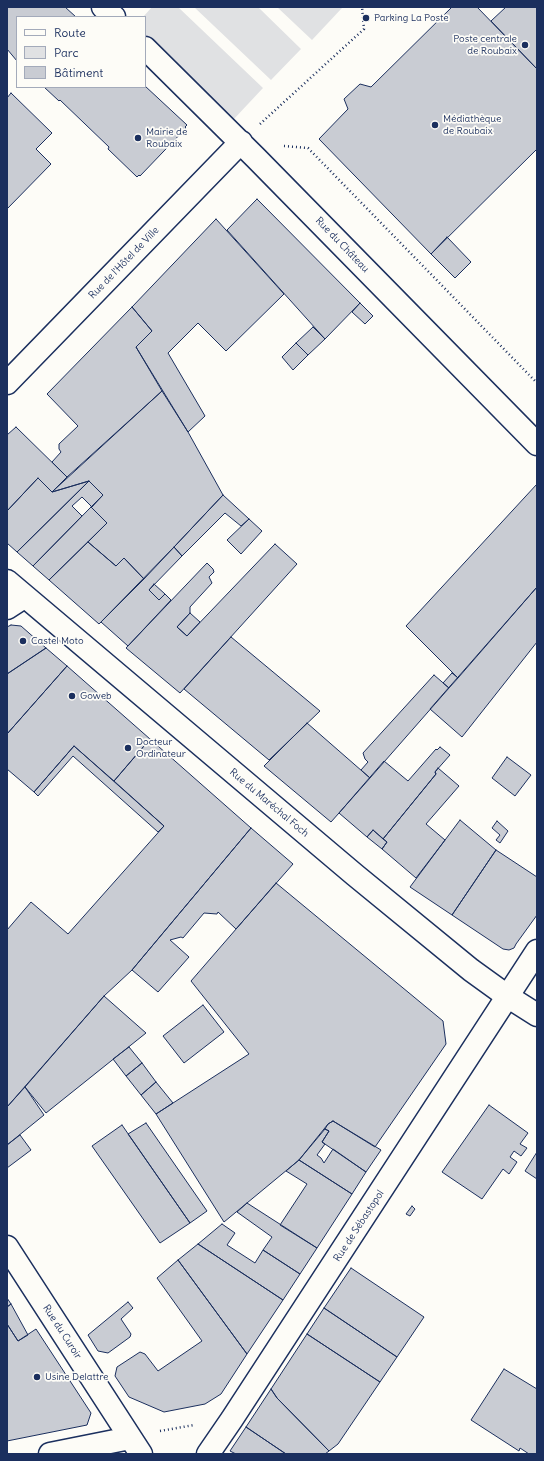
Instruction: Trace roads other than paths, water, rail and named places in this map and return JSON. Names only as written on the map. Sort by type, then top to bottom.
[{"type":"street","points":[[103,7],[113,16]]},
{"type":"street","name":"Rue du Château","points":[[146,49],[241,142],[537,444]]},
{"type":"street","name":"Rue de l'Hôtel de Ville","points":[[7,383],[241,142]]},
{"type":"street","name":"Rue du Maréchal Foch","points":[[7,581],[15,602],[471,970],[507,996],[537,1015]]},
{"type":"street","name":"Rue de Sébastopol","points":[[208,1454],[537,951]]},
{"type":"street","name":"Rue du Curoir","points":[[7,1247],[135,1446]]},
{"type":"street","points":[[50,1454],[135,1446]]},
{"type":"place","name":"Parking La Poste","points":[[366,18]]},
{"type":"place","name":"Poste centrale de Roubaix","points":[[525,45]]},
{"type":"place","name":"Médiathèque de Roubaix","points":[[435,125]]},
{"type":"place","name":"Mairie de Roubaix","points":[[138,138]]},
{"type":"place","name":"Castel Moto","points":[[23,641]]},
{"type":"place","name":"Goweb","points":[[72,696]]},
{"type":"place","name":"Docteur Ordinateur","points":[[128,748]]},
{"type":"place","name":"Usine Delattre","points":[[37,1377]]}]
